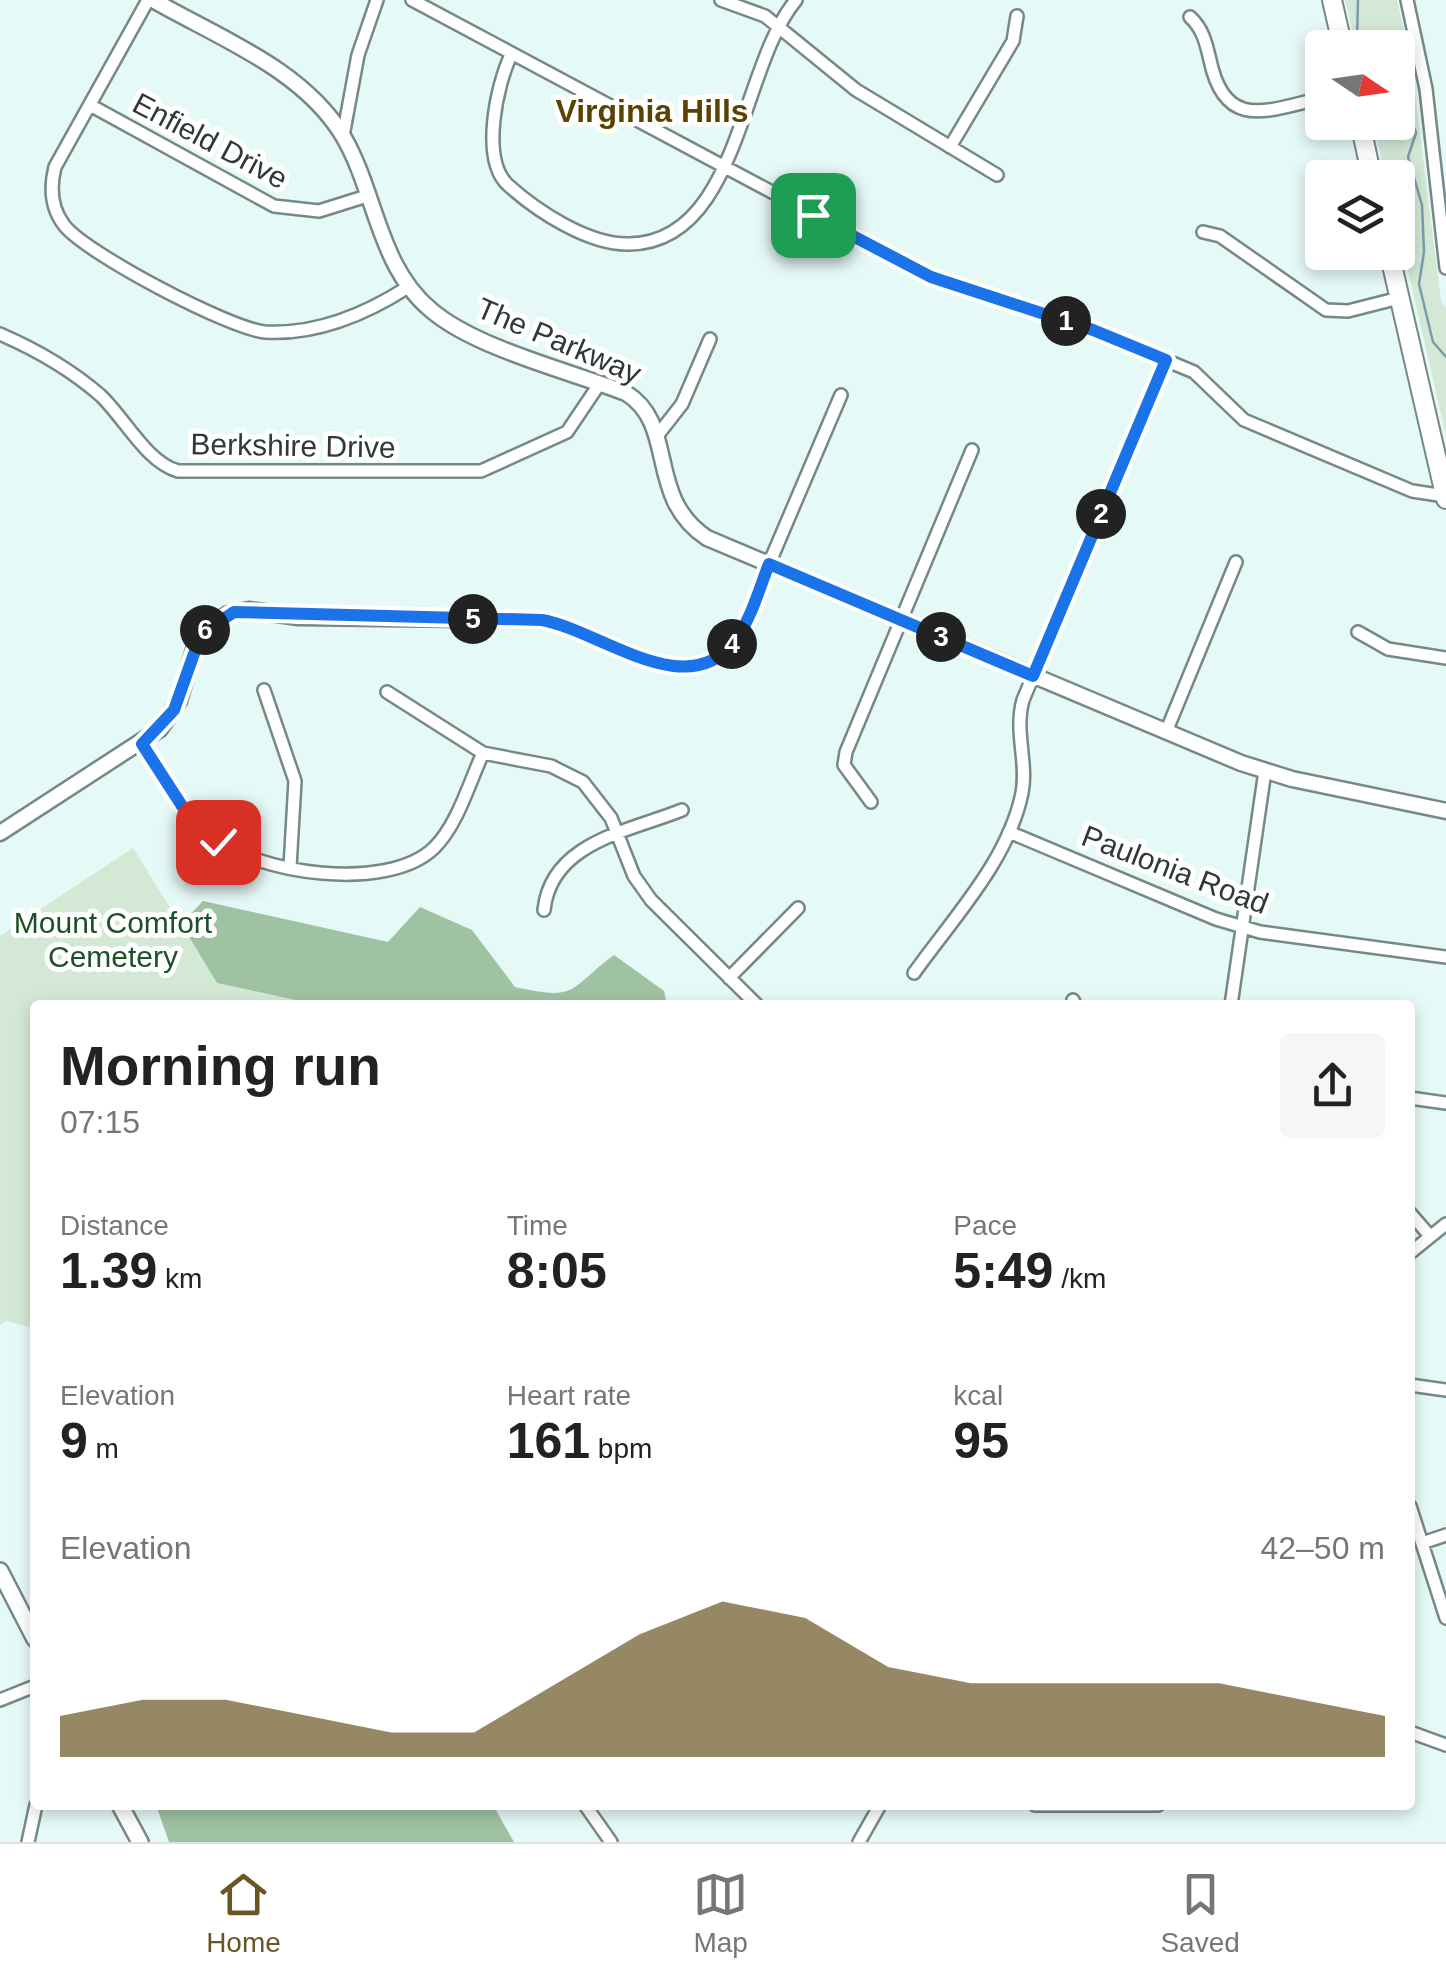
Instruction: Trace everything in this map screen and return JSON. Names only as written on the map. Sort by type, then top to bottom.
[{"type":"main road","points":[[1332,0],[1339,30]]},
{"type":"main road","points":[[1393,270],[1446,498]]},
{"type":"main road","points":[[0,1571],[30,1629]]},
{"type":"main road","points":[[123,1810],[140,1842]]},
{"type":"street","points":[[151,0],[58,160],[52,184],[60,219],[84,243],[211,315],[248,330],[286,331],[351,318],[408,287]]},
{"type":"street","name":"The Parkway","points":[[151,0],[292,80],[343,136],[408,287],[433,312],[463,332],[600,383],[642,405],[656,436],[668,491],[688,524],[706,538],[1265,771],[1446,811]]},
{"type":"street","points":[[343,136],[358,55],[377,0]]},
{"type":"street","points":[[412,0],[931,277],[1093,330],[1166,360],[1210,383],[1244,420],[1412,492],[1446,498]]},
{"type":"street","points":[[722,0],[779,26],[856,90],[997,175]]},
{"type":"street","points":[[512,55],[494,98],[499,171],[512,188],[585,235],[624,244],[670,235],[702,206],[779,26],[796,0]]},
{"type":"street","points":[[1406,0],[1426,90],[1446,268]]},
{"type":"street","points":[[950,146],[1013,41],[1016,16]]},
{"type":"street","points":[[1190,18],[1203,34],[1218,89],[1236,107],[1261,112],[1305,102]]},
{"type":"street","name":"Enfield Drive","points":[[90,105],[274,206],[319,210],[366,196]]},
{"type":"street","points":[[1203,232],[1220,236],[1326,310],[1348,311],[1400,298]]},
{"type":"street","name":"Berkshire Drive","points":[[0,334],[73,374],[112,406],[163,464],[178,470],[481,471],[562,435],[580,416],[600,383]]},
{"type":"street","points":[[656,436],[682,404],[710,339]]},
{"type":"street","points":[[914,972],[996,859],[1008,832],[1023,788],[1018,722],[1033,676],[1166,360]]},
{"type":"street","points":[[0,832],[142,744],[174,710],[196,643],[221,618],[249,610],[298,617],[542,620],[578,630],[660,664],[688,667],[714,659],[734,642],[841,396]]},
{"type":"street","points":[[872,802],[844,766],[846,752],[972,450]]},
{"type":"street","points":[[1166,732],[1236,562]]},
{"type":"street","points":[[1358,632],[1388,649],[1446,658]]},
{"type":"street","points":[[264,690],[295,781],[290,867]]},
{"type":"street","points":[[387,692],[482,753],[552,766],[577,778],[598,797],[642,888],[752,1000]]},
{"type":"street","points":[[142,744],[182,806],[207,834],[250,860],[376,873],[417,860],[446,832],[482,753]]},
{"type":"street","points":[[1232,1000],[1265,771]]},
{"type":"street","points":[[544,910],[550,883],[564,864],[617,834],[682,810]]},
{"type":"street","name":"Paulonia Road","points":[[1008,832],[1241,927],[1446,957]]},
{"type":"street","points":[[729,978],[798,908]]},
{"type":"street","points":[[1415,1099],[1446,1103]]},
{"type":"street","points":[[1415,1220],[1430,1236]]},
{"type":"street","points":[[1415,1248],[1446,1224]]},
{"type":"street","points":[[1415,1386],[1446,1390]]},
{"type":"street","points":[[1415,1521],[1446,1618]]},
{"type":"street","points":[[1422,1542],[1446,1535]]},
{"type":"street","points":[[0,1700],[30,1688]]},
{"type":"street","points":[[1415,1734],[1446,1745]]},
{"type":"street","points":[[28,1842],[35,1810]]},
{"type":"street","points":[[589,1810],[611,1842]]},
{"type":"street","points":[[859,1842],[877,1810]]},
{"type":"green space","points":[[1345,0],[1397,0],[1404,30],[1352,30]]},
{"type":"green space","points":[[1415,93],[1441,301],[1446,308],[1446,436],[1408,270],[1415,270],[1415,160],[1382,160],[1377,140],[1415,140]]},
{"type":"green space","name":"Mount Comfort Cemetery","points":[[133,848],[217,983],[296,1000],[30,1000],[30,1327],[6,1321],[0,1325],[0,936]]},
{"type":"green space","points":[[203,901],[388,942],[420,907],[472,930],[515,987],[562,992],[579,984],[614,955],[664,991],[666,1000],[296,1000],[217,983],[181,924]]},
{"type":"green space","points":[[158,1810],[496,1810],[514,1842],[169,1842]]},
{"type":"waterway","points":[[1357,30],[1358,0]]},
{"type":"waterway","points":[[1415,130],[1415,136]]},
{"type":"waterway","points":[[1414,140],[1408,157],[1422,205],[1424,252],[1419,284],[1433,342],[1446,357]]},
{"type":"district","name":"Virginia Hills","points":[[652,111]]},
{"type":"route","points":[[218,842],[182,806],[142,744],[174,710],[201,634],[218,619],[234,612],[258,610],[298,617],[542,620],[560,623],[660,664],[688,667],[714,659],[734,642],[769,564],[1033,676],[1166,360],[1093,330],[931,277],[813,215]]}]
